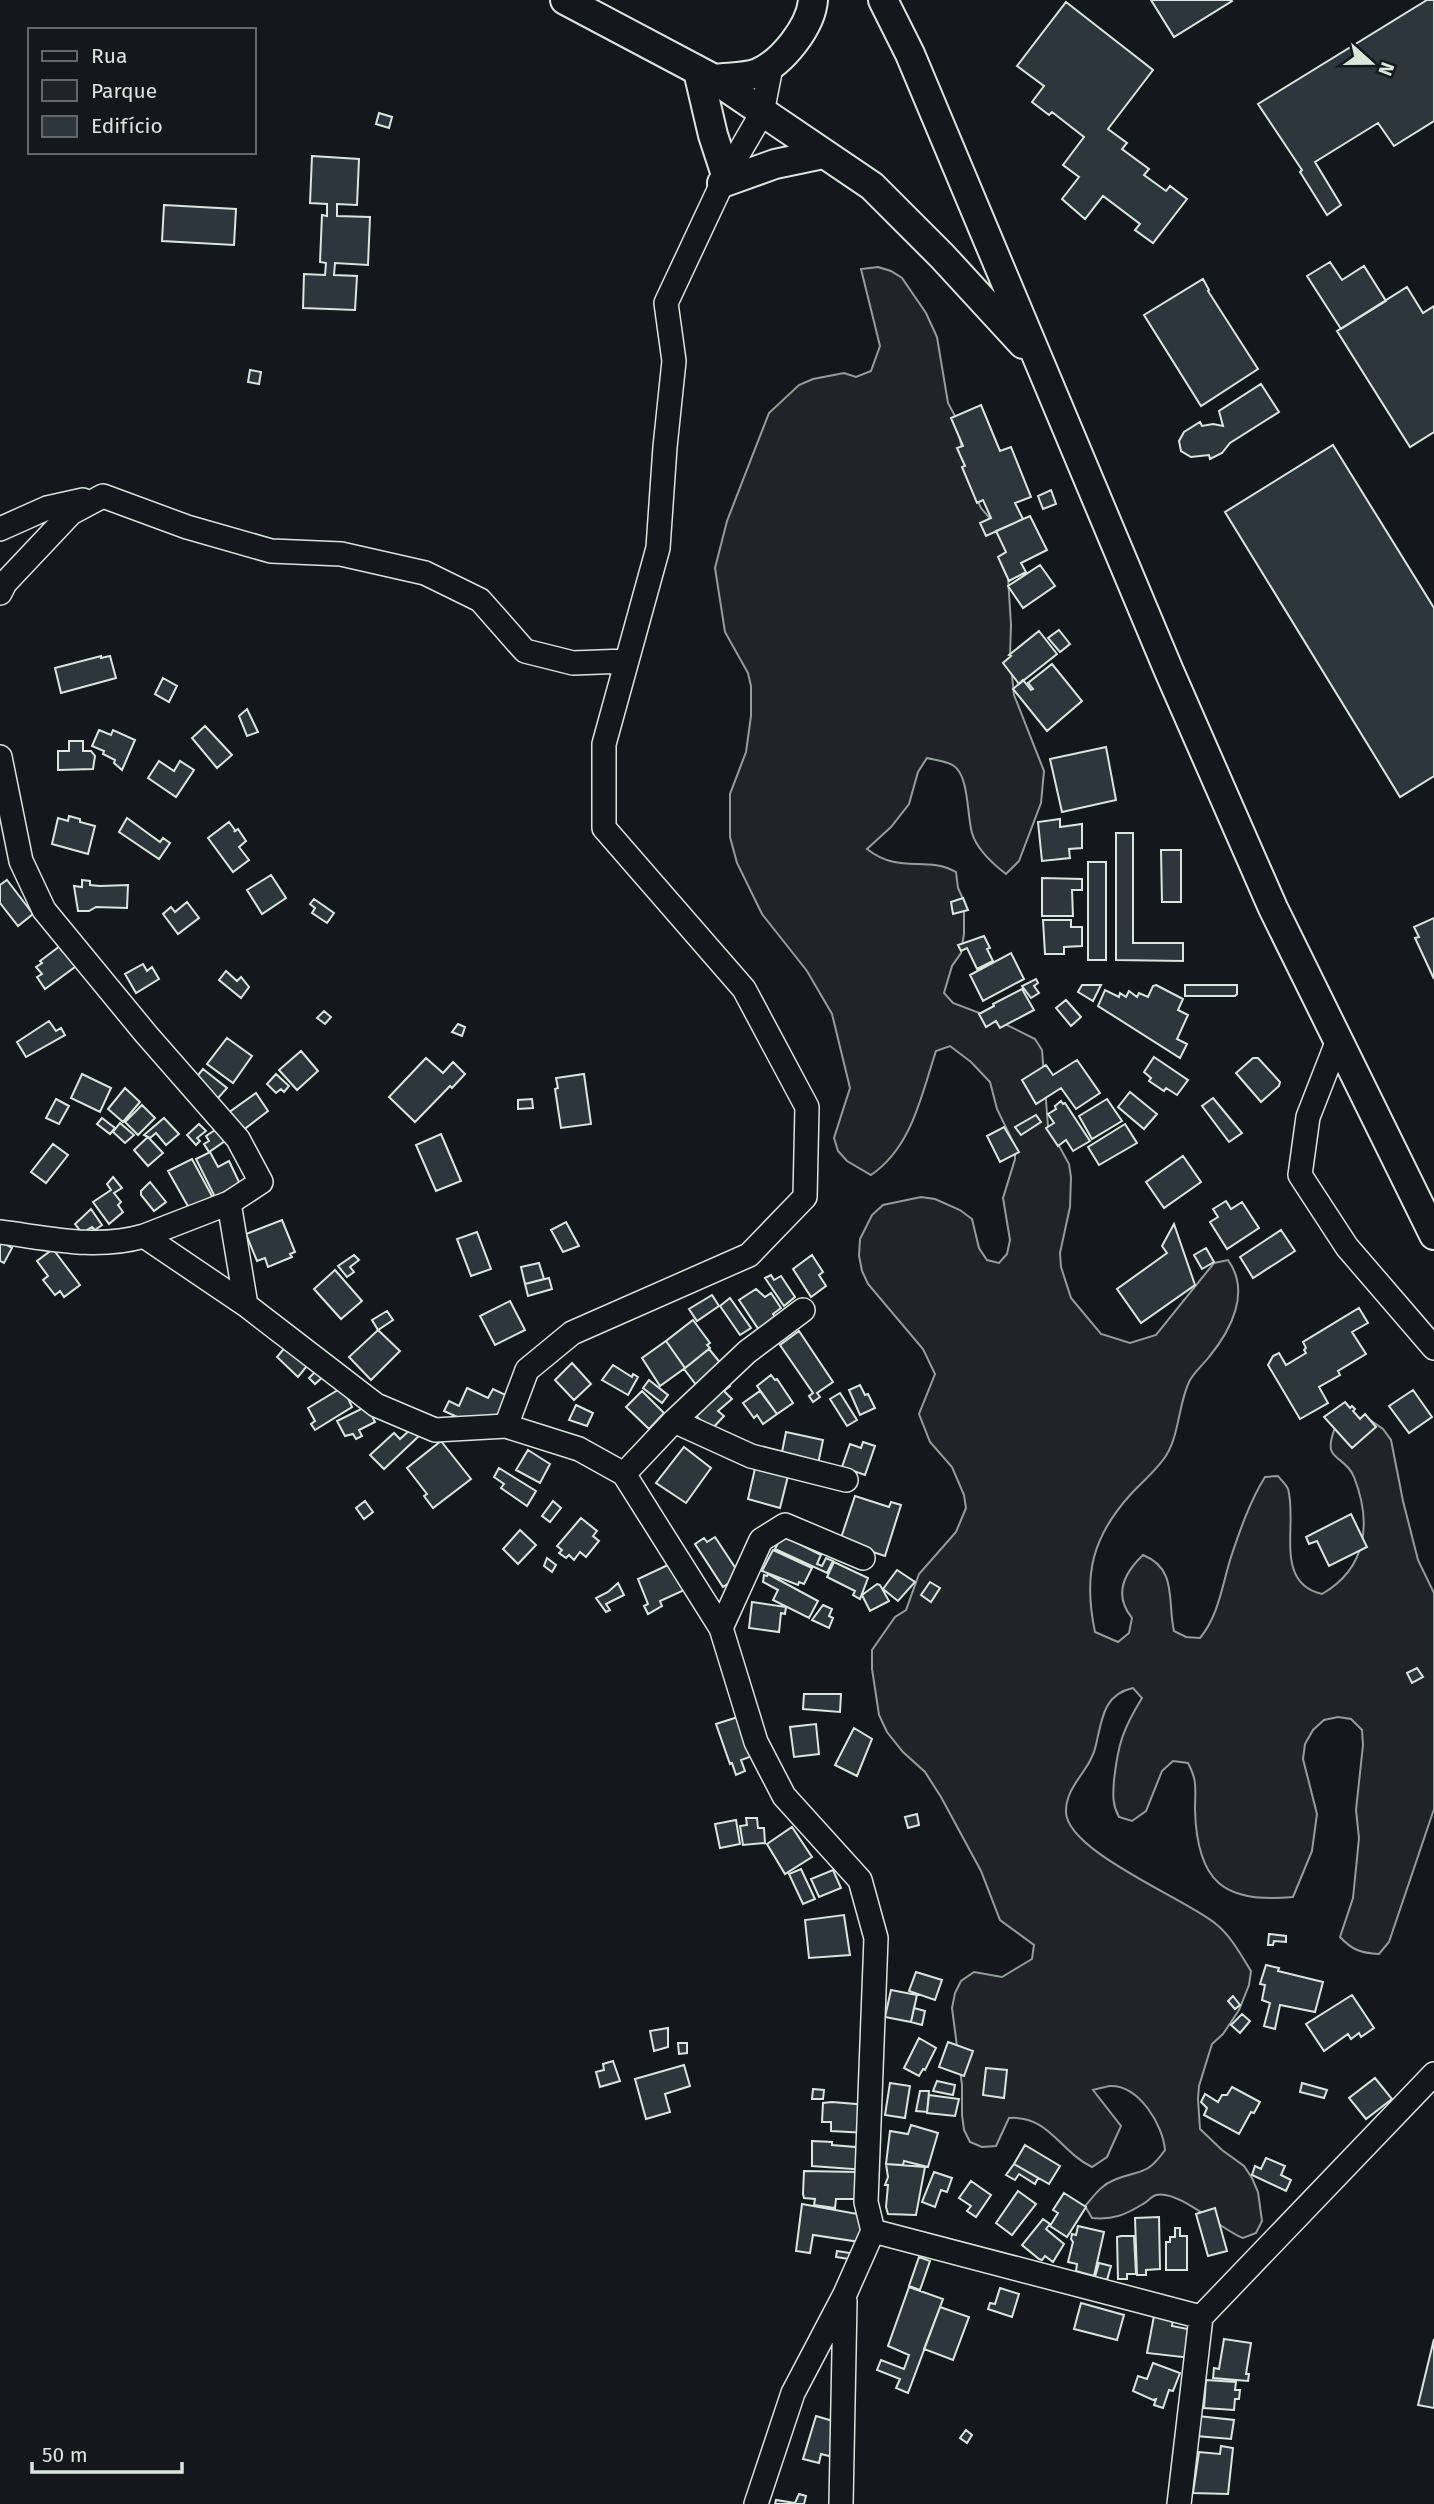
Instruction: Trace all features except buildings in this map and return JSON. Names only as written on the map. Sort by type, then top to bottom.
[{"type":"main road","points":[[565,0],[706,75],[872,186],[942,256],[1037,359]]},
{"type":"main road","points":[[614,0],[614,8],[642,41]]},
{"type":"main road","points":[[706,75],[758,73],[789,50],[812,14],[813,0]]},
{"type":"main road","points":[[883,0],[910,54],[1037,359],[1273,908],[1434,1235]]},
{"type":"main road","points":[[706,75],[713,135],[724,179],[775,164],[824,154]]},
{"type":"street","points":[[506,1426],[527,1370],[572,1333],[749,1255],[805,1197],[807,1107],[744,989],[604,828],[604,744],[658,548],[664,447],[674,361],[666,303],[724,179],[762,113],[772,62]]},
{"type":"street","points":[[0,529],[47,508],[103,496],[187,527],[271,551],[341,554],[425,573],[480,600],[525,651],[573,663],[626,661]]},
{"type":"street","points":[[0,593],[5,583],[71,513],[103,496]]},
{"type":"street","points":[[0,757],[20,861],[44,910],[146,1034],[238,1139],[261,1182],[229,1203],[124,1242],[97,1244],[0,1232]]},
{"type":"street","points":[[1338,1040],[1308,1117],[1300,1175],[1347,1247],[1434,1348]]},
{"type":"street","points":[[229,1203],[246,1305]]},
{"type":"street","points":[[144,1236],[246,1305],[376,1405],[435,1430],[506,1426],[579,1449],[624,1474],[721,1628],[756,1742],[784,1797],[860,1880],[876,1938],[866,2202],[873,2231],[845,2294],[793,2393],[756,2504]]},
{"type":"street","points":[[624,1474],[674,1421],[747,1352],[803,1310]]},
{"type":"street","points":[[674,1421],[751,1456],[846,1480]]},
{"type":"street","points":[[721,1628],[761,1540],[785,1525],[863,1558]]},
{"type":"street","points":[[1179,2504],[1201,2317],[1434,2074]]},
{"type":"street","points":[[873,2231],[1201,2317]]},
{"type":"street","points":[[841,2504],[845,2294]]},
{"type":"green space","points":[[878,267],[902,278],[926,313],[937,337],[948,403],[955,416],[969,482],[981,508],[1000,530],[1006,545],[1014,695],[1044,771],[1041,803],[1019,861],[1006,874],[986,856],[974,839],[965,787],[959,771],[948,763],[927,758],[918,772],[909,804],[891,827],[867,849],[891,861],[934,865],[956,872],[958,888],[964,901],[964,934],[961,953],[952,966],[944,993],[953,1003],[995,1019],[1035,1039],[1042,1050],[1048,1126],[1069,1164],[1071,1177],[1070,1207],[1060,1253],[1061,1267],[1071,1298],[1101,1334],[1130,1343],[1156,1335],[1214,1263],[1228,1260],[1238,1285],[1238,1298],[1231,1323],[1189,1382],[1167,1454],[1118,1510],[1099,1542],[1090,1592],[1095,1632],[1118,1642],[1129,1633],[1132,1618],[1123,1602],[1123,1585],[1130,1570],[1143,1555],[1154,1561],[1166,1577],[1174,1631],[1186,1637],[1200,1638],[1212,1620],[1242,1526],[1265,1477],[1278,1476],[1288,1489],[1290,1550],[1297,1578],[1307,1588],[1322,1594],[1337,1583],[1357,1558],[1364,1527],[1360,1494],[1354,1477],[1350,1469],[1332,1453],[1331,1439],[1335,1428],[1356,1417],[1370,1420],[1383,1429],[1391,1440],[1418,1560],[1434,1593],[1434,1809],[1389,1942],[1379,1954],[1357,1950],[1340,1937],[1353,1898],[1359,1838],[1356,1810],[1363,1745],[1362,1730],[1351,1719],[1338,1717],[1324,1720],[1313,1730],[1305,1744],[1303,1759],[1317,1814],[1312,1851],[1293,1897],[1248,1896],[1218,1883],[1208,1871],[1201,1855],[1197,1834],[1195,1786],[1188,1763],[1173,1761],[1162,1771],[1146,1811],[1132,1821],[1119,1817],[1113,1795],[1117,1756],[1122,1737],[1142,1698],[1133,1688],[1123,1691],[1110,1702],[1093,1754],[1067,1802],[1066,1811],[1071,1826],[1085,1842],[1106,1858],[1216,1924],[1231,1940],[1251,1971],[1249,1985],[1239,2010],[1223,2034],[1212,2044],[1199,2086],[1198,2099],[1200,2129],[1244,2166],[1258,2192],[1262,2221],[1256,2233],[1243,2238],[1187,2204],[1165,2195],[1154,2196],[1119,2216],[1092,2218],[1085,2206],[1101,2188],[1109,2182],[1153,2165],[1165,2150],[1160,2129],[1148,2108],[1131,2092],[1121,2087],[1110,2086],[1093,2090],[1121,2126],[1107,2157],[1092,2167],[1071,2153],[1044,2128],[1023,2119],[1009,2118],[996,2146],[982,2147],[970,2142],[964,2130],[962,2115],[962,2085],[952,2008],[955,1993],[961,1981],[974,1972],[1002,1977],[1032,1959],[1034,1945],[1000,1920],[981,1871],[941,1797],[925,1772],[903,1752],[887,1732],[879,1715],[872,1650],[895,1617],[906,1610],[919,1574],[956,1532],[966,1508],[964,1495],[952,1467],[930,1442],[919,1414],[935,1374],[923,1349],[868,1284],[859,1256],[860,1239],[872,1215],[883,1205],[921,1197],[935,1199],[960,1210],[972,1219],[979,1248],[987,1260],[999,1263],[1007,1254],[1010,1240],[1003,1198],[1015,1159],[1015,1146],[997,1109],[990,1082],[971,1062],[950,1046],[936,1051],[920,1103],[906,1135],[885,1163],[871,1175],[847,1161],[838,1151],[834,1138],[850,1088],[832,1014],[807,971],[762,914],[737,863],[730,837],[730,794],[746,752],[751,716],[751,686],[748,673],[725,632],[715,568],[727,521],[769,413],[799,385],[813,379],[844,373],[856,377],[871,371],[880,346],[861,269]]}]
